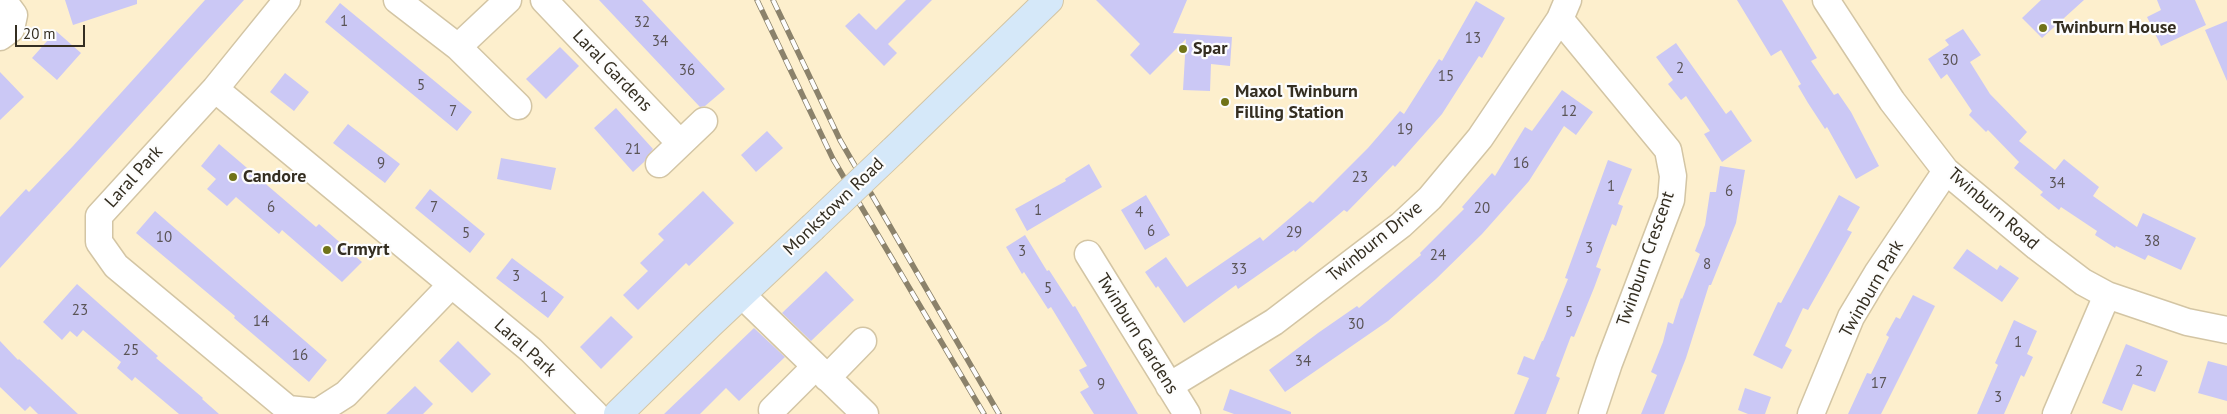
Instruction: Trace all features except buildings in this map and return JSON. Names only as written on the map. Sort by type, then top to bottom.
[{"type":"street","points":[[0,37],[11,29],[14,15],[4,0]]},
{"type":"street","points":[[215,89],[287,0]]},
{"type":"street","points":[[396,0],[458,47],[518,106]]},
{"type":"street","points":[[458,47],[508,0]]},
{"type":"street","name":"Laral Gardens","points":[[544,0],[680,143]]},
{"type":"street","name":"Monkstown Road","points":[[618,414],[1049,0]]},
{"type":"street","name":"Twinburn Road","points":[[1826,0],[1892,100],[1946,170],[2063,268],[2107,295],[2188,322],[2227,330]]},
{"type":"street","name":"Twinburn Drive","points":[[1168,386],[1274,322],[1401,225],[1430,198],[1480,138],[1564,9]]},
{"type":"street","name":"Twinburn Crescent","points":[[1564,9],[1668,150],[1674,176],[1671,200],[1609,363],[1592,414]]},
{"type":"street","name":"Laral Park","points":[[451,285],[346,394],[318,412],[288,409],[116,266],[99,242],[99,216],[215,89],[531,350],[595,414]]},
{"type":"street","points":[[659,164],[704,121]]},
{"type":"street","name":"Twinburn Park","points":[[1811,414],[1851,317],[1878,272],[1946,170]]},
{"type":"street","name":"Twinburn Gardens","points":[[1088,254],[1187,414]]},
{"type":"street","points":[[742,295],[865,414]]},
{"type":"street","points":[[2056,414],[2107,295]]},
{"type":"street","points":[[772,410],[862,341]]},
{"type":"railway","points":[[757,0],[833,159],[984,414]]},
{"type":"railway","points":[[773,0],[840,140],[999,414]]},
{"type":"place","name":"Twinburn House","points":[[2043,28]]},
{"type":"place","name":"Spar","points":[[1183,49]]},
{"type":"place","name":"Maxol Twinburn Filling Station","points":[[1225,102]]},
{"type":"place","name":"Candore","points":[[233,177]]},
{"type":"place","name":"Crmyrt","points":[[327,250]]}]
